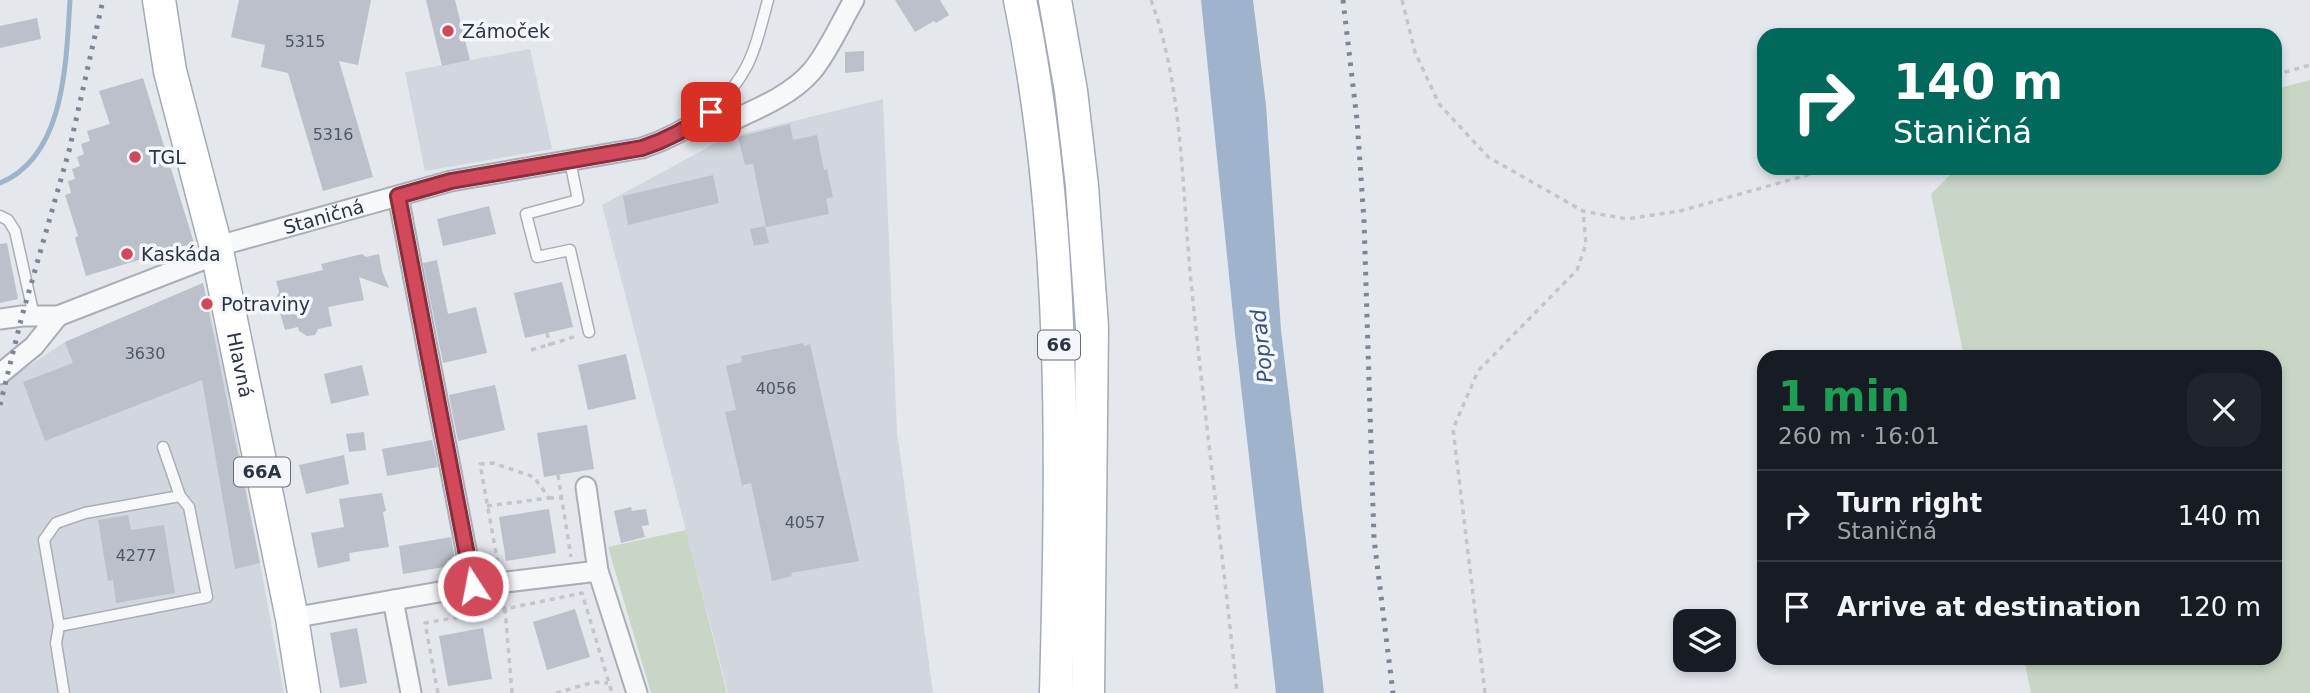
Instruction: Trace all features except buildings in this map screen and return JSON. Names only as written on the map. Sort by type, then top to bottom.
[{"type":"main road","name":"Hlavná","points":[[159,0],[170,71],[292,618],[304,693]]},
{"type":"main road","name":"66","points":[[1020,0],[1038,93],[1056,274],[1060,358],[1056,693]]},
{"type":"main road","name":"66","points":[[1055,0],[1071,91],[1082,186],[1092,327],[1088,693]]},
{"type":"street","points":[[714,120],[750,112],[799,84],[814,70],[854,0]]},
{"type":"street","name":"Staničná","points":[[58,316],[211,255],[229,243],[451,181],[642,148],[714,120]]},
{"type":"street","points":[[398,196],[473,586]]},
{"type":"street","points":[[0,319],[58,316]]},
{"type":"street","points":[[4,371],[34,345],[58,316]]},
{"type":"street","points":[[586,487],[598,571],[637,693]]},
{"type":"street","points":[[292,618],[473,586],[598,571]]},
{"type":"street","points":[[393,600],[411,693]]},
{"type":"lane","name":"Staničná","points":[[714,120],[753,57],[768,0]]},
{"type":"lane","points":[[570,161],[578,200],[526,214],[537,257],[570,250],[589,332]]},
{"type":"lane","points":[[0,216],[8,220],[15,232],[28,316]]},
{"type":"lane","points":[[59,625],[207,597],[189,507],[180,496],[163,447]]},
{"type":"lane","points":[[64,693],[56,643],[59,625],[44,540],[56,523],[85,513],[180,496]]},
{"type":"path","points":[[1151,0],[1165,46],[1174,94],[1192,293],[1237,693]]},
{"type":"path","points":[[1402,0],[1415,52],[1439,104],[1488,157],[1583,211],[1627,219],[1681,211],[1807,175]]},
{"type":"path","points":[[2282,73],[2310,65]]},
{"type":"path","points":[[1485,693],[1453,429],[1478,371],[1577,270],[1586,244],[1583,211]]},
{"type":"path","points":[[531,350],[589,332]]},
{"type":"path","points":[[547,333],[550,346]]},
{"type":"path","points":[[499,575],[480,464],[493,463],[534,477],[549,498]]},
{"type":"path","points":[[558,475],[572,562]]},
{"type":"path","points":[[487,506],[562,498]]},
{"type":"path","points":[[502,592],[512,693]]},
{"type":"path","points":[[439,693],[425,623],[582,593],[612,693]]},
{"type":"path","points":[[556,693],[594,682],[609,683]]},
{"type":"shaded area","points":[[530,49],[552,149],[425,171],[405,72]]},
{"type":"shaded area","points":[[883,99],[897,433],[933,693],[728,693],[602,205],[725,138]]},
{"type":"shaded area","points":[[203,283],[224,369],[284,693],[0,693],[0,385],[65,342]]},
{"type":"green space","points":[[2310,80],[2310,693],[2031,693],[2025,665],[2282,665],[2282,350],[1963,350],[1931,194],[1950,175],[2282,175],[2282,87]]},
{"type":"green space","points":[[686,530],[727,693],[651,693],[608,547]]},
{"type":"water","name":"Poprad","points":[[1201,0],[1253,0],[1266,105],[1281,330],[1324,693],[1276,693],[1235,334]]},
{"type":"waterway","points":[[0,183],[22,170],[38,151],[50,129],[63,77],[70,0]]},
{"type":"railway","points":[[0,405],[22,316],[69,151],[103,0]]},
{"type":"railway","points":[[1343,0],[1357,120],[1364,221],[1374,539],[1393,693]]},
{"type":"place","name":"Zámoček","points":[[448,31]]},
{"type":"place","name":"TGL","points":[[135,157]]},
{"type":"place","name":"Kaskáda","points":[[127,254]]},
{"type":"place","name":"Potraviny","points":[[207,304]]},
{"type":"route","points":[[473,586],[398,196],[451,181],[642,148],[665,141],[711,112]]}]
